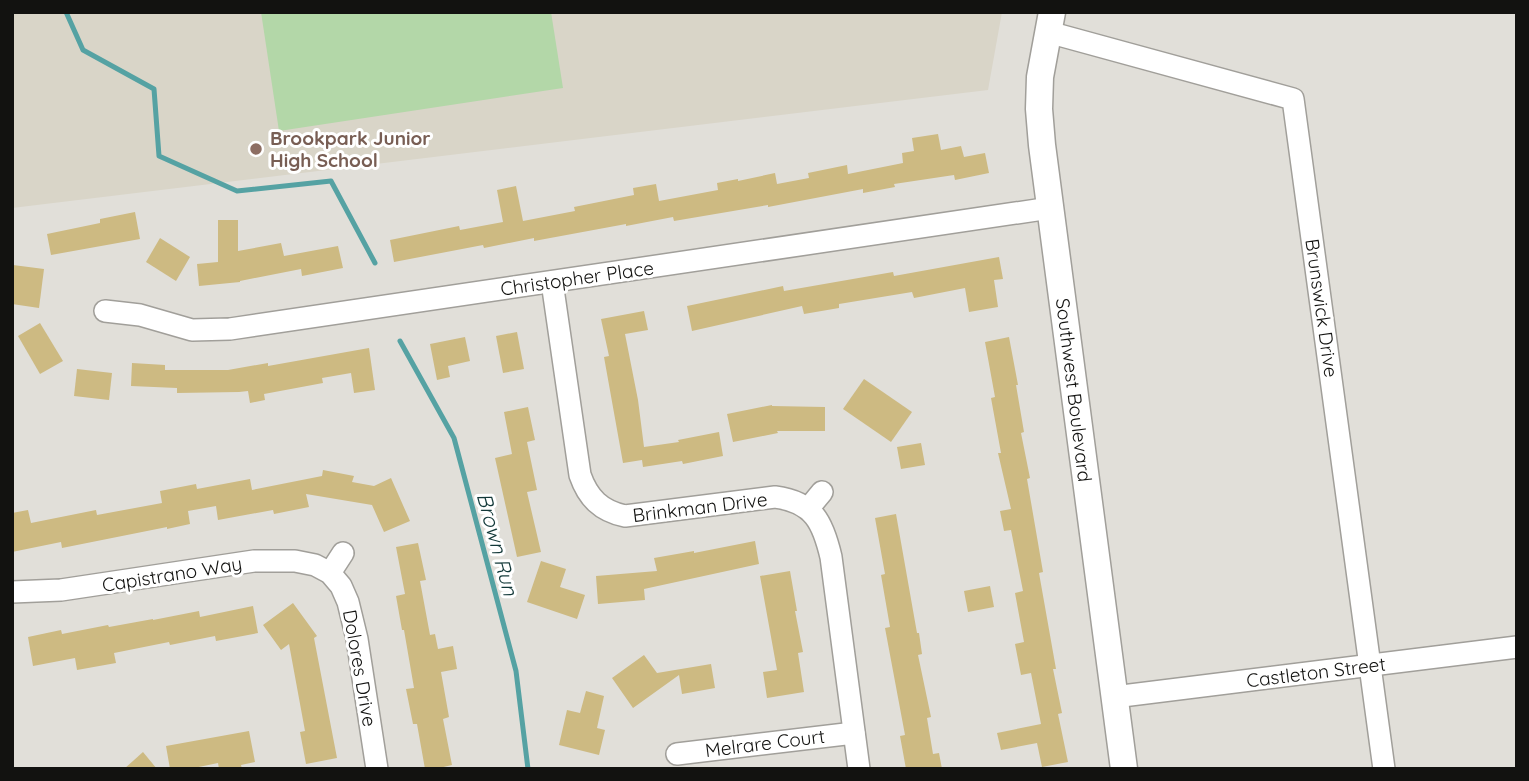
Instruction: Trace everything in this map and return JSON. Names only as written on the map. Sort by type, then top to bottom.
[{"type":"street","name":"Southwest Boulevard","points":[[1050,22],[1040,77],[1039,109],[1124,769]]},
{"type":"street","name":"Brunswick Drive","points":[[1050,22],[1293,99],[1384,769]]},
{"type":"street","name":"Christopher Place","points":[[105,311],[140,315],[192,330],[230,329],[1050,208]]},
{"type":"street","name":"Brinkman Drive","points":[[552,282],[580,475],[599,517],[775,497],[788,499],[808,509]]},
{"type":"street","points":[[822,492],[808,509],[826,535],[831,557],[859,769]]},
{"type":"street","points":[[330,573],[343,554]]},
{"type":"street","name":"Capistrano Way","points":[[12,592],[61,590],[254,561],[295,561],[315,565],[330,573]]},
{"type":"street","name":"Dolores Drive","points":[[330,573],[341,586],[348,602],[357,639],[377,769]]},
{"type":"street","name":"Castleton Street","points":[[1114,698],[1517,646]]},
{"type":"street","name":"Melrare Court","points":[[677,754],[854,733]]},
{"type":"shaded area","name":"Brookpark Junior High School","points":[[12,12],[1002,12],[988,90],[12,208]]},
{"type":"green space","points":[[261,12],[551,12],[563,88],[279,131]]},
{"type":"building","points":[[938,134],[941,150],[961,146],[964,157],[985,153],[989,173],[955,180],[954,175],[894,184],[895,187],[863,193],[863,189],[674,221],[673,217],[626,224],[534,241],[534,238],[484,248],[483,245],[394,262],[390,240],[459,226],[460,230],[503,222],[497,190],[516,186],[523,221],[575,211],[574,207],[634,195],[633,188],[656,184],[659,201],[718,190],[717,183],[775,173],[777,184],[809,178],[808,173],[847,165],[848,174],[903,163],[902,153],[914,151],[912,138]]},
{"type":"building","points":[[135,212],[140,239],[51,255],[47,234],[100,223],[100,219]]},
{"type":"building","points":[[218,220],[238,220],[238,251],[281,243],[284,256],[338,246],[343,268],[302,276],[301,269],[240,282],[199,286],[197,264],[218,262]]},
{"type":"building","points":[[160,238],[190,257],[176,281],[146,262]]},
{"type":"building","points":[[999,257],[1003,279],[994,280],[998,307],[969,312],[965,288],[914,298],[912,292],[839,304],[839,308],[804,314],[802,306],[692,331],[687,306],[783,286],[784,291],[893,272],[894,276]]},
{"type":"building","points":[[13,265],[44,269],[39,308],[12,304]]},
{"type":"building","points":[[644,311],[648,330],[625,334],[644,447],[719,432],[723,456],[683,464],[682,461],[643,467],[642,460],[623,463],[604,357],[609,356],[601,319]]},
{"type":"building","points":[[40,323],[63,361],[40,374],[18,336]]},
{"type":"building","points":[[517,332],[524,369],[503,373],[496,336]]},
{"type":"building","points":[[465,337],[470,361],[448,366],[450,377],[437,380],[430,344]]},
{"type":"building","points":[[1009,337],[1024,432],[1021,433],[1030,478],[1027,479],[1043,572],[1039,573],[1062,713],[1058,714],[1068,762],[1042,767],[1037,743],[1001,750],[997,733],[1041,724],[1031,673],[1021,675],[1015,644],[1024,642],[1015,593],[1023,591],[1011,530],[1004,531],[1000,511],[1011,509],[998,453],[1001,453],[991,398],[995,397],[985,342]]},
{"type":"building","points":[[369,348],[375,390],[354,393],[351,373],[322,378],[323,383],[264,394],[265,400],[250,403],[248,391],[177,393],[177,388],[131,386],[132,363],[165,365],[165,370],[228,370],[268,363],[268,366]]},
{"type":"building","points":[[77,369],[112,373],[109,400],[74,396]]},
{"type":"building","points":[[864,379],[912,412],[891,442],[843,409]]},
{"type":"building","points":[[772,405],[825,407],[825,431],[777,431],[778,433],[733,442],[727,414]]},
{"type":"building","points":[[528,407],[535,440],[527,442],[537,490],[527,492],[541,552],[517,557],[495,458],[512,454],[504,412]]},
{"type":"building","points":[[921,443],[925,465],[901,469],[897,447]]},
{"type":"building","points":[[323,470],[354,476],[352,482],[374,486],[391,478],[410,521],[384,532],[372,505],[306,494],[309,507],[274,514],[273,510],[218,520],[216,506],[188,511],[190,524],[62,548],[61,542],[12,552],[12,513],[28,510],[31,523],[96,510],[97,515],[162,503],[160,491],[196,484],[197,489],[250,479],[252,490],[322,476]]},
{"type":"building","points":[[896,514],[919,633],[922,654],[918,655],[931,717],[927,718],[933,754],[939,753],[942,769],[906,769],[900,736],[905,735],[885,628],[890,627],[881,575],[885,574],[875,518]]},
{"type":"building","points":[[755,541],[759,564],[644,589],[645,600],[598,604],[596,576],[657,571],[654,558]]},
{"type":"building","points":[[418,543],[426,580],[420,581],[430,635],[435,634],[438,649],[453,646],[457,669],[441,672],[449,717],[443,719],[452,765],[435,769],[425,769],[417,724],[413,724],[406,689],[414,688],[396,596],[405,594],[396,547]]},
{"type":"building","points":[[541,561],[566,569],[560,587],[585,595],[577,619],[527,602]]},
{"type":"building","points":[[790,571],[803,652],[798,653],[804,692],[767,698],[763,672],[777,670],[760,576]]},
{"type":"building","points":[[990,586],[994,607],[968,612],[964,591]]},
{"type":"building","points":[[293,603],[317,636],[314,638],[337,758],[306,764],[300,732],[305,731],[289,644],[281,650],[263,625]]},
{"type":"building","points":[[253,606],[258,633],[216,641],[215,636],[170,645],[169,642],[114,653],[116,663],[77,670],[75,658],[33,666],[28,637],[61,630],[62,634],[108,625],[109,627],[199,611],[200,617]]},
{"type":"building","points":[[644,655],[657,673],[711,664],[715,688],[682,694],[679,675],[633,708],[612,678]]},
{"type":"building","points":[[586,691],[604,696],[597,728],[605,730],[599,755],[559,745],[567,710],[580,713]]},
{"type":"building","points":[[249,731],[255,762],[241,765],[242,769],[219,769],[218,763],[189,769],[170,769],[166,746]]},
{"type":"building","points":[[143,752],[157,769],[124,769]]},
{"type":"waterway","name":"Brown Run","points":[[66,12],[83,50],[154,89],[159,156],[237,191],[331,181],[375,263]]},
{"type":"waterway","name":"Brown Run","points":[[400,341],[454,438],[516,671],[528,769]]},
{"type":"place","name":"Brookpark Junior High School","points":[[256,149]]}]
